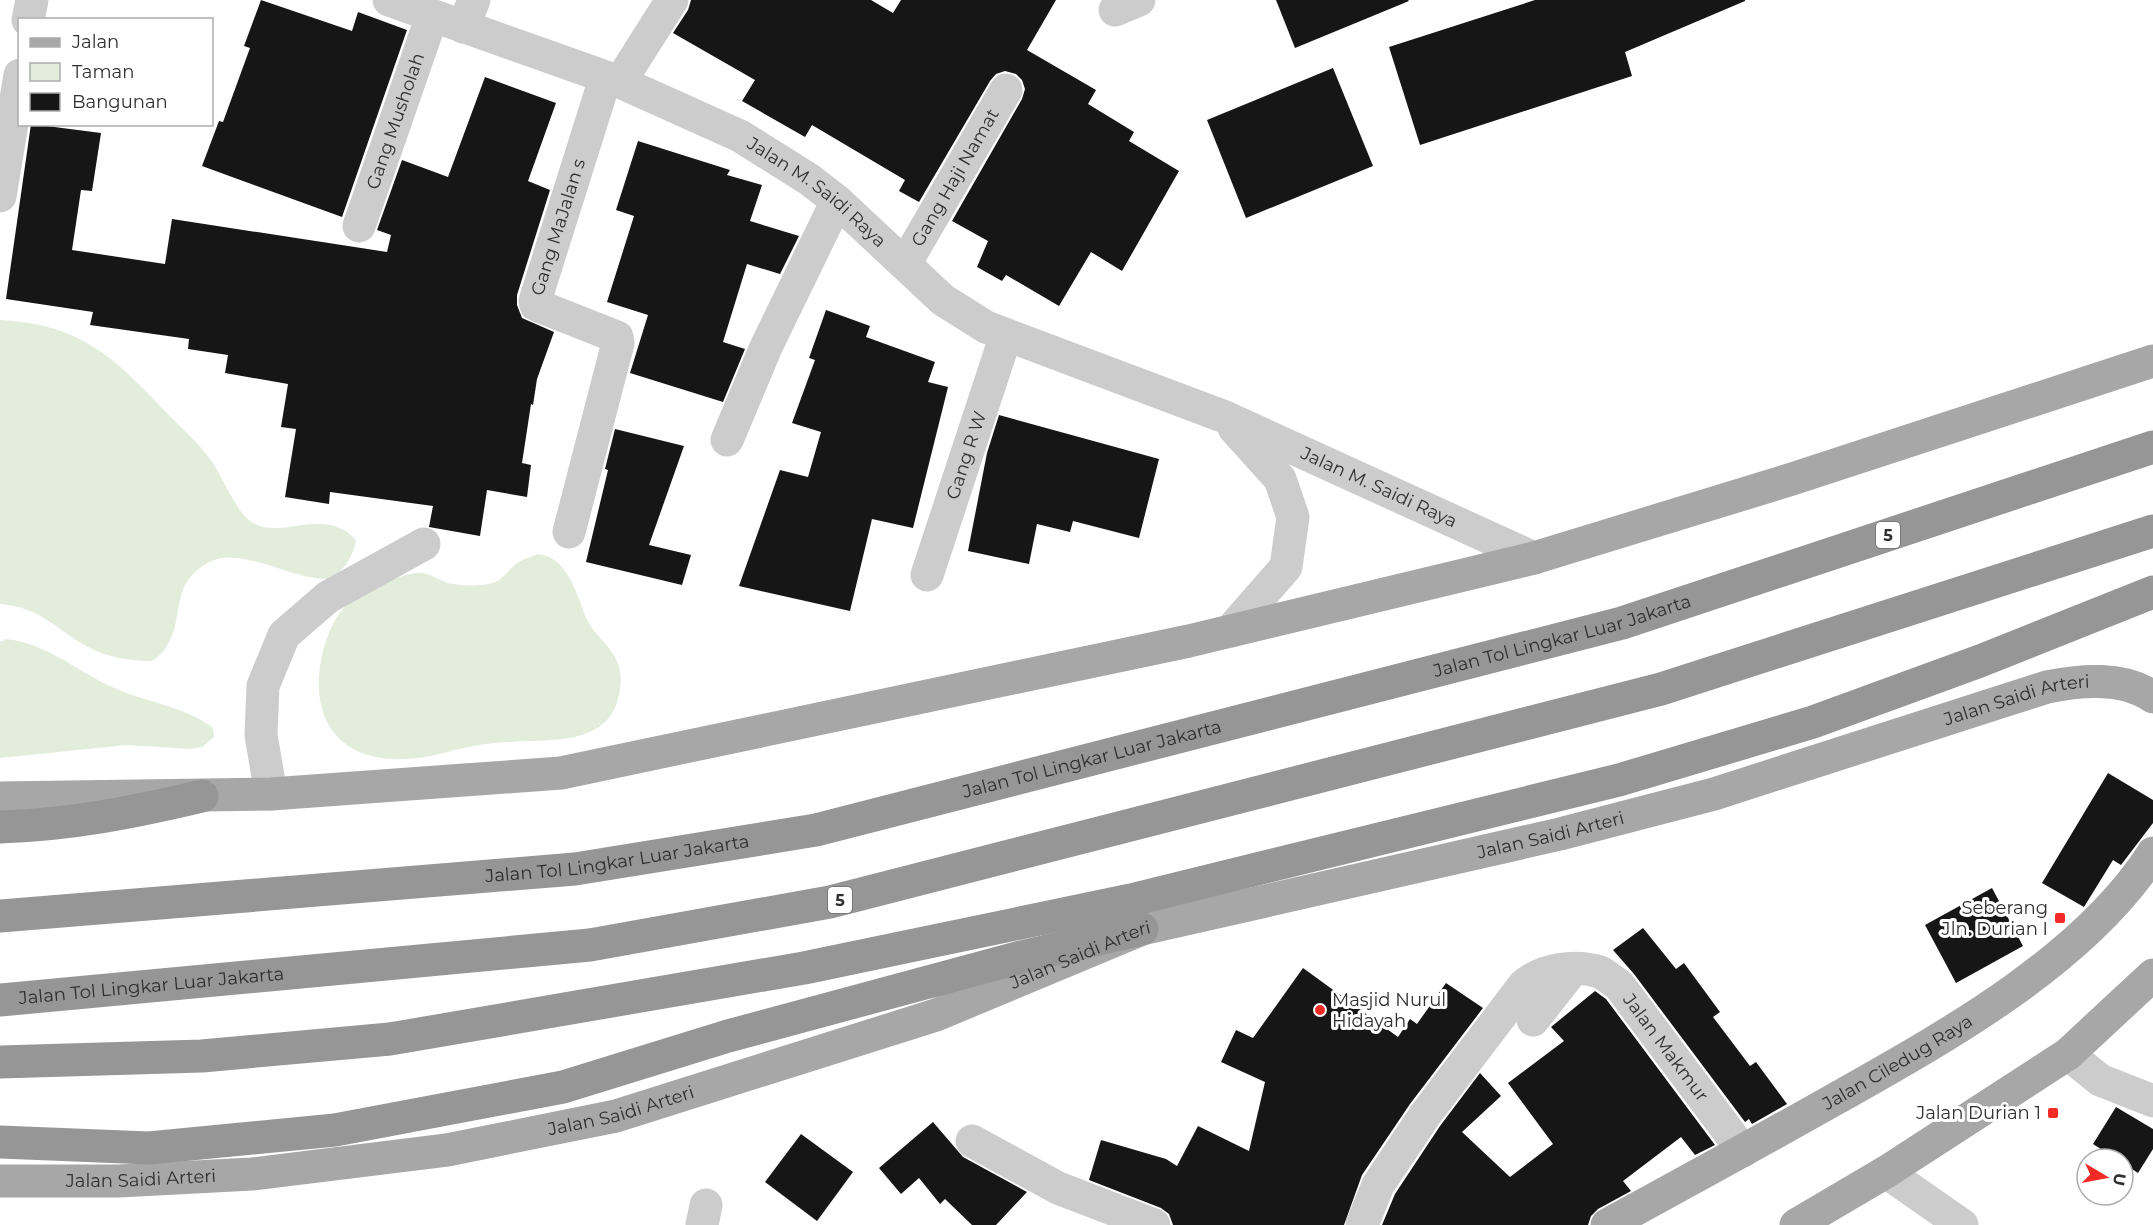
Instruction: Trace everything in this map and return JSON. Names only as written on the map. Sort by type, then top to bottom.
[{"type":"highway","name":"Jalan Tol Lingkar Luar Jakarta","points":[[0,916],[575,869],[816,830],[1622,623],[2153,447]]},
{"type":"highway","name":"Jalan Tol Lingkar Luar Jakarta","points":[[0,1000],[590,945],[830,902],[1661,690],[2153,531]]},
{"type":"highway","points":[[0,1062],[202,1056],[390,1040],[804,968],[1131,900],[1619,780],[1802,726],[1980,661],[2153,592]]},
{"type":"highway","points":[[0,827],[42,825],[124,814],[202,796]]},
{"type":"highway","points":[[0,1142],[149,1148],[346,1128],[563,1087],[728,1036],[1021,957],[1142,929]]},
{"type":"main road","points":[[0,798],[271,794],[561,773],[1230,631],[1534,558],[1789,480],[2153,361]]},
{"type":"main road","name":"Jalan Saidi Arteri","points":[[0,1181],[119,1180],[252,1174],[447,1150],[616,1116],[936,1014],[1142,929],[1560,834],[1703,797],[2047,687],[2078,682],[2106,682],[2137,689],[2153,697]]},
{"type":"main road","name":"Jalan Ciledug Raya","points":[[1606,1225],[1743,1151],[1964,1023],[2042,968],[2089,930],[2129,887],[2153,854]]},
{"type":"main road","points":[[1796,1225],[1886,1172],[2068,1054],[2153,975]]},
{"type":"street","points":[[28,18],[32,0]]},
{"type":"street","name":"Jalan M. Saidi Raya","points":[[389,0],[432,16],[468,14],[740,136],[810,180],[837,201],[943,300],[986,327],[1225,417],[1534,558]]},
{"type":"street","points":[[612,80],[672,0]]},
{"type":"street","name":"Gang Musholah","points":[[359,226],[432,16]]},
{"type":"street","name":"Gang MaJalan s","points":[[569,532],[618,343],[617,337],[536,305],[536,301],[612,80]]},
{"type":"street","points":[[0,196],[18,87]]},
{"type":"street","name":"Gang Haji Namat","points":[[905,264],[1006,90]]},
{"type":"street","points":[[727,440],[766,347],[837,201]]},
{"type":"street","name":"Gang R W","points":[[927,574],[1006,335]]},
{"type":"street","name":"Jalan M. Saidi Raya","points":[[1225,417],[1280,479],[1293,517],[1286,567],[1230,631]]},
{"type":"street","points":[[271,794],[261,735],[263,686],[284,635],[328,597],[424,544]]},
{"type":"street","points":[[1533,1020],[1573,969]]},
{"type":"street","name":"Jalan Makmur","points":[[1362,1225],[1378,1185],[1425,1114],[1524,984],[1537,974],[1573,969],[1600,972],[1619,985],[1743,1151]]},
{"type":"street","points":[[2068,1054],[2100,1080],[2153,1101]]},
{"type":"street","points":[[972,1142],[1058,1188],[1154,1225]]},
{"type":"street","points":[[1886,1172],[1962,1225]]},
{"type":"green space","points":[[0,320],[52,328],[94,347],[129,375],[200,446],[215,466],[239,509],[249,520],[261,526],[274,528],[315,524],[329,525],[343,530],[356,540],[348,562],[331,579],[319,579],[232,557],[209,562],[191,576],[185,585],[171,638],[164,651],[152,661],[110,656],[76,640],[38,614],[15,606],[0,604]]},
{"type":"green space","points":[[538,554],[556,562],[569,577],[588,622],[612,652],[619,667],[621,683],[618,699],[611,715],[601,726],[588,733],[555,740],[490,743],[416,758],[391,759],[368,755],[349,746],[334,732],[323,714],[319,690],[321,660],[330,630],[348,604],[384,583],[415,573],[423,573],[458,585],[494,583],[517,563]]},
{"type":"green space","points":[[6,639],[36,646],[119,690],[191,715],[213,728],[214,737],[202,747],[190,749],[127,745],[0,758],[0,642]]},
{"type":"building","points":[[261,0],[352,31],[358,12],[407,30],[342,217],[202,166],[219,121],[223,122],[250,48],[244,46]]},
{"type":"building","points":[[691,0],[871,0],[893,13],[901,0],[1056,0],[1027,50],[1096,90],[1088,104],[1134,132],[1129,141],[1179,171],[1122,271],[1091,252],[1059,306],[1006,275],[1002,281],[977,267],[988,241],[952,221],[1022,99],[1025,89],[1022,80],[1016,74],[1005,71],[996,74],[990,81],[919,202],[899,191],[905,180],[812,125],[805,137],[742,101],[755,80],[673,33],[688,10]]},
{"type":"building","points":[[1276,0],[1408,0],[1409,1],[1295,48]]},
{"type":"building","points":[[1535,0],[1745,1],[1625,52],[1632,76],[1420,145],[1389,47]]},
{"type":"building","points":[[1333,68],[1373,166],[1246,218],[1207,120]]},
{"type":"building","points":[[485,77],[556,103],[528,181],[550,190],[517,295],[517,305],[522,318],[554,332],[537,379],[533,405],[531,404],[522,463],[531,465],[527,497],[487,490],[480,536],[429,527],[433,506],[330,492],[329,504],[285,497],[296,429],[281,427],[288,384],[225,373],[228,355],[188,349],[189,339],[90,325],[93,312],[6,299],[31,126],[101,133],[92,191],[81,190],[72,250],[165,264],[172,219],[387,252],[391,235],[377,230],[402,160],[448,177]]},
{"type":"building","points":[[638,141],[730,170],[727,175],[762,185],[750,221],[799,236],[780,274],[747,264],[723,342],[745,349],[723,402],[630,373],[648,315],[607,302],[634,216],[616,210]]},
{"type":"building","points":[[826,310],[870,326],[866,337],[935,362],[928,382],[948,387],[913,528],[872,519],[850,611],[739,586],[780,470],[808,477],[821,432],[792,423],[815,360],[809,358]]},
{"type":"building","points":[[999,415],[1159,459],[1139,538],[1073,521],[1070,532],[1037,524],[1029,564],[968,551],[987,453]]},
{"type":"building","points":[[615,429],[684,446],[649,545],[691,555],[682,585],[586,562],[608,470],[605,469]]},
{"type":"building","points":[[2108,773],[2153,800],[2153,823],[2121,865],[2113,860],[2084,907],[2042,883]]},
{"type":"building","points":[[1992,888],[2023,946],[1956,983],[1925,925]]},
{"type":"building","points":[[1643,928],[1676,969],[1684,963],[1720,1012],[1713,1017],[1750,1066],[1756,1062],[1787,1104],[1752,1124],[1749,1119],[1745,1122],[1634,974],[1613,950]]},
{"type":"building","points":[[1303,968],[1398,1037],[1410,1019],[1417,1024],[1446,983],[1483,1008],[1410,1104],[1362,1175],[1344,1225],[1173,1225],[1169,1214],[1161,1208],[1089,1180],[1101,1140],[1166,1159],[1177,1166],[1198,1126],[1249,1151],[1265,1082],[1221,1062],[1236,1030],[1253,1038]]},
{"type":"building","points":[[1595,991],[1606,999],[1715,1145],[1695,1155],[1681,1137],[1623,1181],[1631,1191],[1598,1209],[1591,1216],[1588,1225],[1382,1225],[1395,1194],[1440,1126],[1480,1073],[1501,1096],[1462,1132],[1510,1177],[1553,1144],[1508,1083],[1564,1041],[1551,1027]]},
{"type":"building","points":[[2116,1107],[2153,1129],[2153,1149],[2138,1173],[2135,1171],[2135,1147],[2098,1147],[2093,1144]]},
{"type":"building","points":[[933,1122],[963,1157],[1027,1192],[996,1225],[972,1225],[945,1199],[940,1204],[919,1178],[901,1194],[879,1168]]},
{"type":"building","points":[[801,1134],[853,1172],[817,1221],[765,1182]]},
{"type":"place","name":"Seberang Jln. Durian I","points":[[2060,918]]},
{"type":"place","name":"Masjid Nurul Hidayah","points":[[1320,1010]]},
{"type":"place","name":"Jalan Durian 1","points":[[2053,1113]]}]
